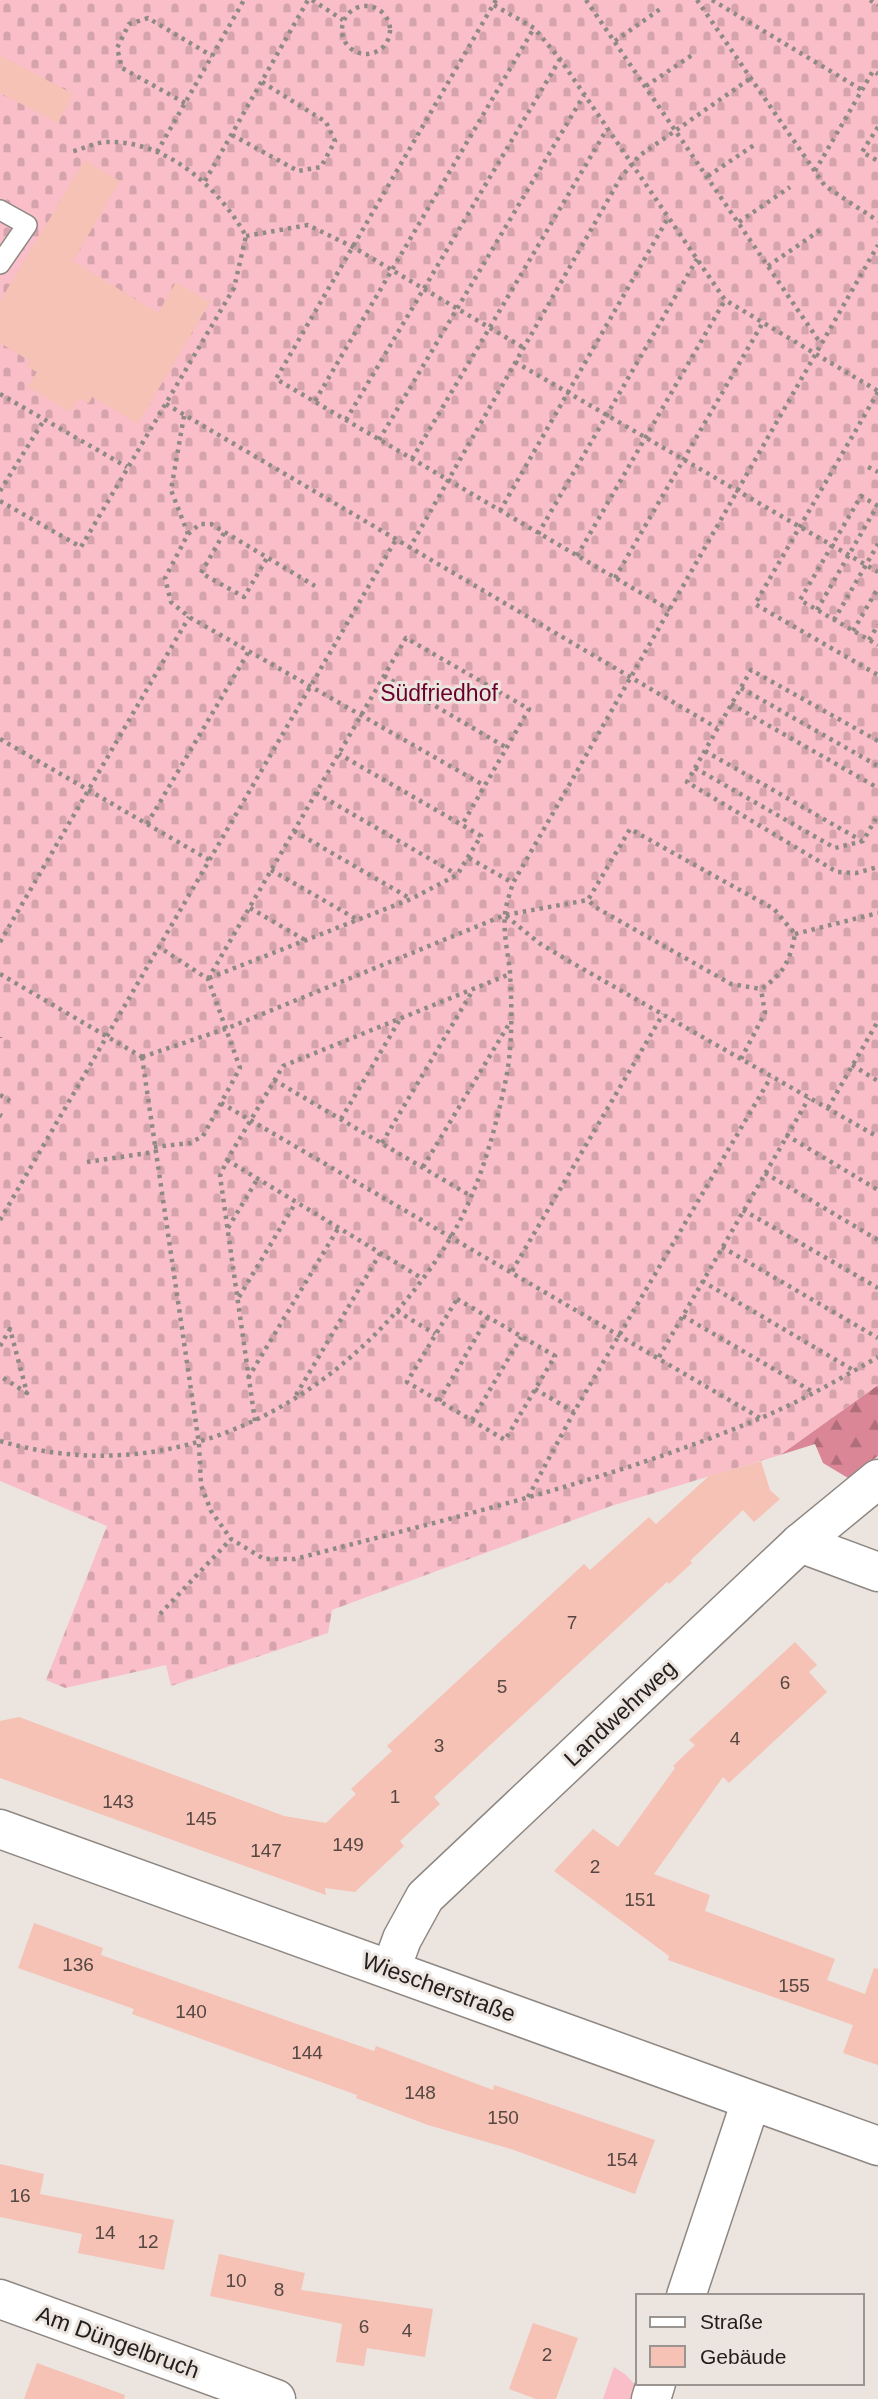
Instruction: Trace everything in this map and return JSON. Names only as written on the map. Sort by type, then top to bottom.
[{"type":"street","name":"Landwehrweg","points":[[391,1969],[402,1939],[425,1897],[800,1543],[878,1479]]},
{"type":"street","points":[[800,1543],[878,1572]]},
{"type":"street","name":"Wiescherstraße","points":[[0,1829],[878,2146]]},
{"type":"street","points":[[687,2294],[751,2101]]},
{"type":"street","name":"Am Düngelbruch","points":[[0,2299],[276,2399]]},
{"type":"lane","points":[[0,210],[27,225],[0,264]]},
{"type":"path","points":[[157,152],[244,0]]},
{"type":"path","points":[[205,181],[310,0],[343,20]]},
{"type":"path","points":[[586,0],[821,344]]},
{"type":"path","points":[[697,0],[825,186],[878,220]]},
{"type":"path","points":[[712,0],[862,90]]},
{"type":"path","points":[[870,0],[878,5]]},
{"type":"path","points":[[670,610],[276,379],[495,3],[534,28],[560,59],[724,300],[878,391],[755,604],[878,675]]},
{"type":"path","points":[[366,5],[379,9],[388,20],[390,33],[385,46],[373,54],[359,54],[347,46],[341,34],[343,20],[352,9],[366,5]]},
{"type":"path","points":[[615,41],[663,7]]},
{"type":"path","points":[[185,103],[122,68],[117,48],[129,24],[148,18],[212,56]]},
{"type":"path","points":[[315,401],[534,28]]},
{"type":"path","points":[[646,86],[695,53]]},
{"type":"path","points":[[346,420],[560,59]]},
{"type":"path","points":[[815,172],[873,71],[878,74]]},
{"type":"path","points":[[409,549],[631,163],[675,129],[751,78]]},
{"type":"path","points":[[232,135],[298,171],[321,167],[335,141],[326,122],[262,82]]},
{"type":"path","points":[[379,440],[584,94]]},
{"type":"path","points":[[878,127],[863,152],[878,161]]},
{"type":"path","points":[[412,459],[607,129]]},
{"type":"path","points":[[0,501],[81,547],[234,288],[246,236],[234,214],[205,181],[157,152],[106,142],[71,152]]},
{"type":"path","points":[[708,176],[757,143]]},
{"type":"path","points":[[739,222],[790,187]]},
{"type":"path","points":[[500,512],[668,217]]},
{"type":"path","points":[[246,236],[308,225],[353,247],[524,348]]},
{"type":"path","points":[[768,266],[822,229]]},
{"type":"path","points":[[0,1441],[83,1455],[134,1454],[199,1444],[255,1421],[294,1399],[342,1365],[397,1311],[423,1279],[452,1235],[471,1196],[492,1140],[505,1084],[511,1021],[505,915],[513,883],[878,245]]},
{"type":"path","points":[[538,534],[697,259]]},
{"type":"path","points":[[577,556],[724,300]]},
{"type":"path","points":[[615,578],[762,324]]},
{"type":"path","points":[[515,362],[878,572]]},
{"type":"path","points":[[0,394],[127,467]]},
{"type":"path","points":[[166,404],[717,728]]},
{"type":"path","points":[[184,416],[171,490],[188,534]]},
{"type":"path","points":[[0,491],[44,420]]},
{"type":"path","points":[[868,467],[878,472]]},
{"type":"path","points":[[817,610],[878,506],[861,496],[800,600],[817,610],[834,620],[853,631],[878,645]]},
{"type":"path","points":[[315,586],[211,524],[200,524],[188,534],[165,578],[172,602],[189,617],[485,786]]},
{"type":"path","points":[[224,533],[201,573],[244,597],[267,558]]},
{"type":"path","points":[[0,1220],[2,1212],[211,861],[310,684],[395,541]]},
{"type":"path","points":[[834,620],[878,544]]},
{"type":"path","points":[[853,631],[878,588]]},
{"type":"path","points":[[0,942],[189,617]]},
{"type":"path","points":[[869,640],[878,625]]},
{"type":"path","points":[[208,979],[406,638],[529,709],[462,825]]},
{"type":"path","points":[[147,824],[249,651]]},
{"type":"path","points":[[878,741],[751,670],[687,782],[837,872],[856,873],[878,867]]},
{"type":"path","points":[[384,676],[507,748]]},
{"type":"path","points":[[741,688],[878,766]]},
{"type":"path","points":[[731,704],[878,788]]},
{"type":"path","points":[[0,739],[211,861]]},
{"type":"path","points":[[705,751],[863,841]]},
{"type":"path","points":[[208,979],[411,899],[457,875],[469,858],[481,836],[339,754]]},
{"type":"path","points":[[695,768],[835,848],[863,841],[878,815]]},
{"type":"path","points":[[316,793],[457,875]]},
{"type":"path","points":[[0,974],[142,1057],[228,1028],[505,915],[588,900],[630,829],[774,909],[795,934]]},
{"type":"path","points":[[294,831],[411,899]]},
{"type":"path","points":[[469,858],[513,883]]},
{"type":"path","points":[[271,870],[358,920]]},
{"type":"path","points":[[588,900],[595,908],[731,984],[761,989],[781,974],[790,960],[795,934]]},
{"type":"path","points":[[250,908],[305,940]]},
{"type":"path","points":[[795,934],[878,913]]},
{"type":"path","points":[[505,915],[539,943],[878,1137]]},
{"type":"path","points":[[87,1162],[190,1143],[203,1136],[240,1068],[228,1028],[208,979],[159,947]]},
{"type":"path","points":[[255,1421],[220,1176],[227,1160],[283,1066],[510,974]]},
{"type":"path","points":[[741,1059],[765,1013],[761,989]]},
{"type":"path","points":[[382,1143],[473,990]]},
{"type":"path","points":[[512,1271],[663,1014]]},
{"type":"path","points":[[341,1119],[400,1020]]},
{"type":"path","points":[[423,1167],[511,1021]]},
{"type":"path","points":[[828,1108],[878,1021]]},
{"type":"path","points":[[142,1057],[199,1444],[201,1485],[211,1511],[231,1539],[264,1559],[295,1559],[528,1497],[652,1459],[761,1418],[814,1393],[878,1357]]},
{"type":"path","points":[[852,1065],[878,1081]]},
{"type":"path","points":[[528,1497],[574,1412],[771,1077]]},
{"type":"path","points":[[274,1080],[471,1196]]},
{"type":"path","points":[[0,1095],[10,1101]]},
{"type":"path","points":[[659,1357],[808,1098]]},
{"type":"path","points":[[221,1103],[452,1235],[761,1418]]},
{"type":"path","points":[[786,1136],[878,1190]]},
{"type":"path","points":[[227,1160],[423,1279]]},
{"type":"path","points":[[765,1173],[878,1240]]},
{"type":"path","points":[[228,1228],[258,1178]]},
{"type":"path","points":[[238,1298],[296,1202]]},
{"type":"path","points":[[743,1210],[878,1288]]},
{"type":"path","points":[[247,1378],[339,1227]]},
{"type":"path","points":[[722,1247],[878,1338]]},
{"type":"path","points":[[294,1399],[381,1252]]},
{"type":"path","points":[[702,1282],[853,1371]]},
{"type":"path","points":[[457,1299],[488,1317],[555,1356],[505,1440],[407,1382],[457,1299]]},
{"type":"path","points":[[397,1311],[436,1334]]},
{"type":"path","points":[[683,1316],[814,1393]]},
{"type":"path","points":[[438,1401],[488,1317]]},
{"type":"path","points":[[0,1346],[10,1329],[27,1393],[0,1376]]},
{"type":"path","points":[[472,1420],[521,1336]]},
{"type":"path","points":[[535,1389],[574,1412]]},
{"type":"path","points":[[160,1614],[231,1539]]},
{"type":"green space","name":"Südfriedhof","points":[[0,0],[878,0],[878,1385],[780,1455],[611,1506],[332,1610],[328,1633],[171,1686],[166,1665],[65,1688],[46,1680],[107,1526],[0,1481]]},
{"type":"green space","points":[[878,1385],[878,1456],[848,1478],[823,1463],[815,1444],[780,1455]]},
{"type":"green space","points":[[614,2367],[636,2386],[631,2399],[603,2399]]},
{"type":"building","points":[[0,55],[73,94],[58,123],[0,93]]},
{"type":"building","points":[[85,160],[120,181],[73,261],[158,313],[176,282],[210,302],[138,424],[92,397],[89,403],[79,398],[70,412],[28,387],[37,372],[26,366],[30,361],[0,343],[0,301]]},
{"type":"building","points":[[761,1461],[770,1490],[780,1499],[754,1522],[743,1510],[690,1561],[692,1563],[669,1584],[667,1582],[434,1797],[440,1804],[400,1841],[404,1846],[355,1892],[325,1888],[326,1895],[0,1778],[0,1721],[19,1717],[284,1816],[326,1823],[356,1794],[351,1789],[392,1751],[387,1746],[584,1564],[590,1570],[649,1517],[656,1524],[709,1476]]},
{"type":"building","points":[[795,1642],[817,1665],[809,1672],[827,1692],[729,1783],[723,1777],[654,1874],[710,1895],[705,1911],[835,1959],[827,1980],[865,1994],[874,1968],[878,1969],[878,2065],[843,2053],[853,2025],[668,1960],[669,1956],[554,1871],[593,1829],[618,1847],[675,1768],[673,1766],[695,1745],[689,1740]]},
{"type":"building","points":[[34,1923],[103,1948],[101,1955],[374,2051],[376,2046],[493,2090],[494,2085],[655,2140],[635,2194],[511,2149],[428,2125],[356,2098],[357,2095],[132,2014],[134,2009],[18,1968]]},
{"type":"building","points":[[0,2164],[44,2174],[40,2194],[174,2220],[164,2270],[78,2253],[82,2234],[0,2217]]},
{"type":"building","points":[[219,2254],[305,2273],[301,2290],[433,2309],[425,2357],[367,2348],[364,2366],[336,2362],[342,2324],[210,2296]]},
{"type":"building","points":[[533,2323],[578,2338],[556,2399],[536,2399],[509,2389]]},
{"type":"building","points":[[37,2363],[125,2395],[124,2399],[24,2399]]}]
